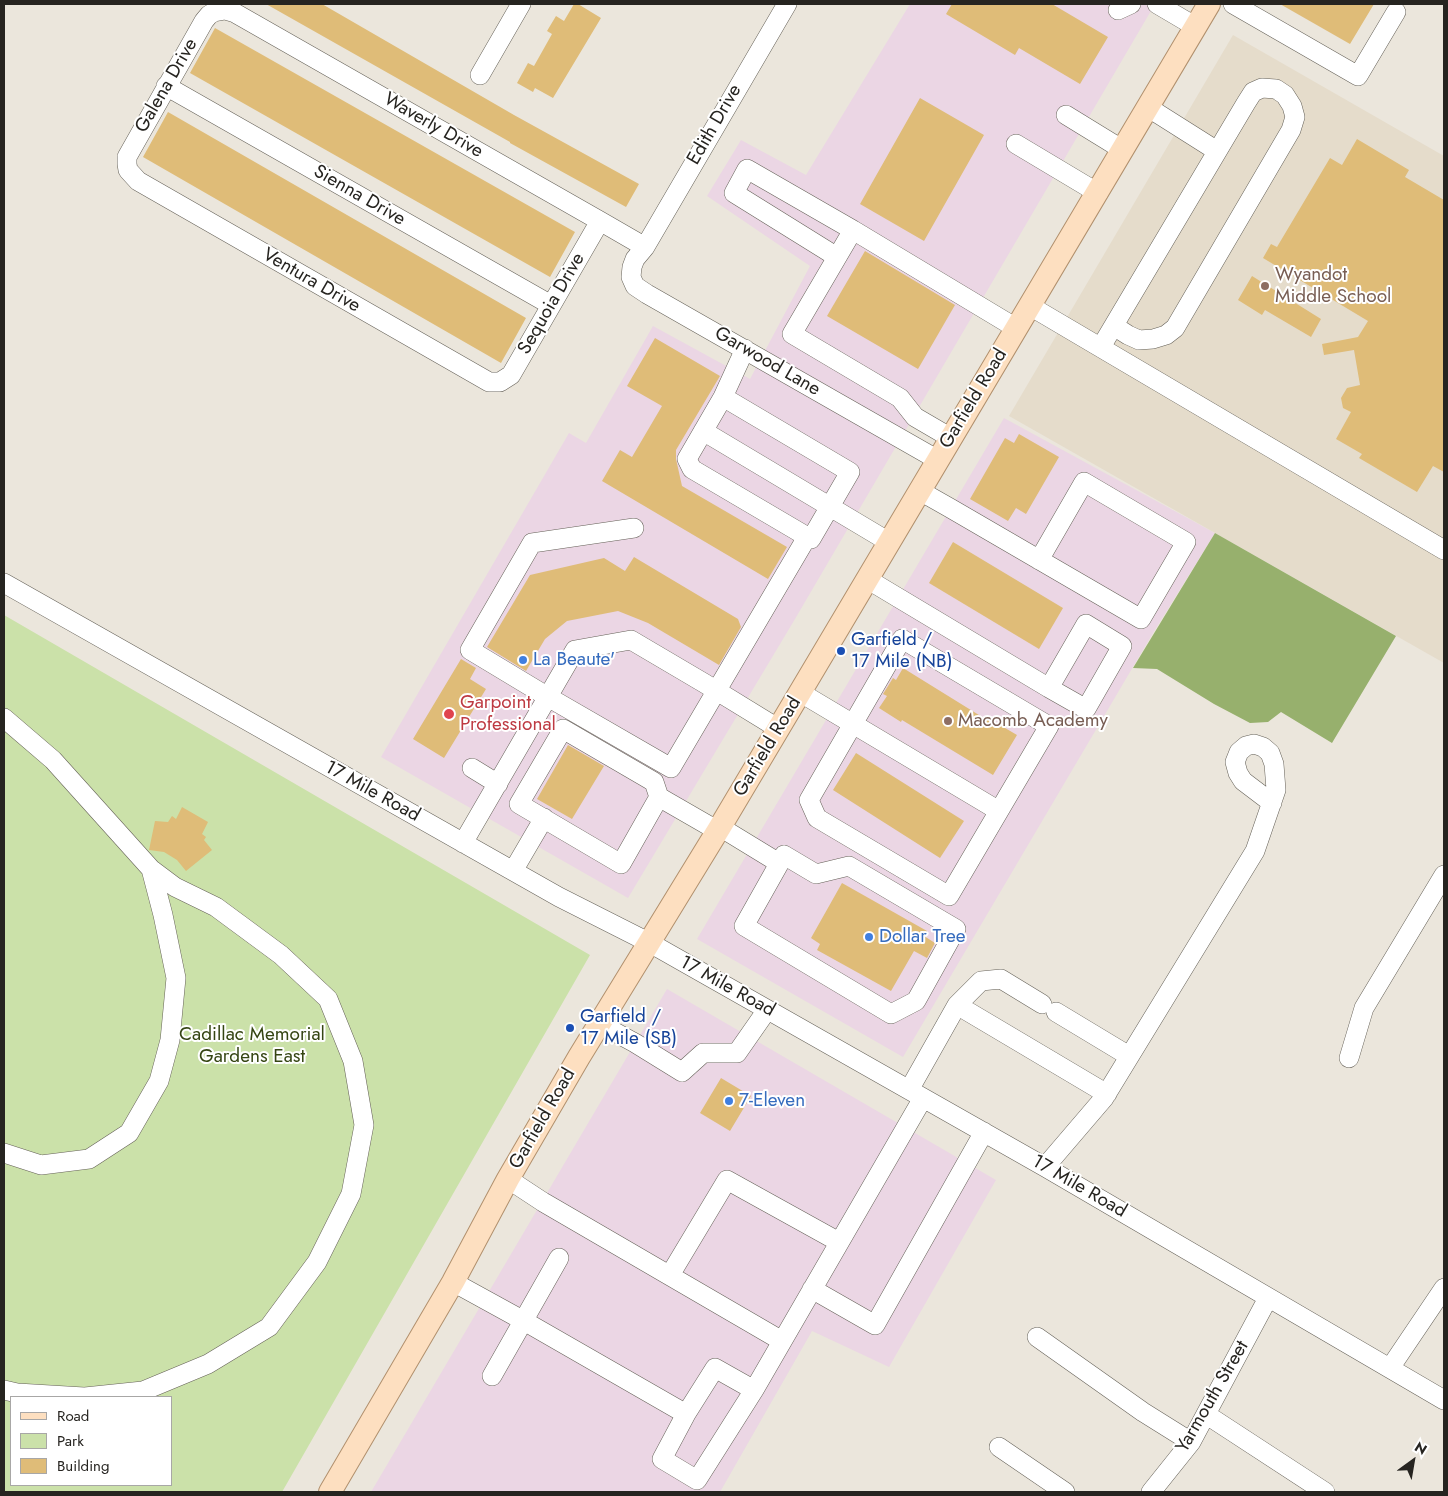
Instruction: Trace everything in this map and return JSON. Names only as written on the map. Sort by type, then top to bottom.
[{"type":"main road","name":"Garfield Road","points":[[330,1492],[453,1282],[508,1180],[600,1024],[779,729],[1209,4]]},
{"type":"street","points":[[480,75],[521,4]]},
{"type":"street","name":"Edith Drive","points":[[645,247],[787,4]]},
{"type":"street","points":[[1157,4],[1196,27]]},
{"type":"street","points":[[1233,4],[1358,76],[1396,12]]},
{"type":"street","name":"Waverly Drive","points":[[219,10],[235,13],[645,247]]},
{"type":"street","name":"Galena Drive","points":[[128,170],[127,164],[130,151],[166,86],[204,20],[219,10]]},
{"type":"street","name":"Sienna Drive","points":[[166,86],[551,306]]},
{"type":"street","points":[[1101,347],[1253,92],[1262,88],[1276,89],[1285,95],[1292,106],[1295,117],[1291,130],[1175,328],[1166,335],[1153,339],[1139,340],[1114,326]]},
{"type":"street","points":[[1148,108],[1217,150]]},
{"type":"street","points":[[1066,115],[1123,150]]},
{"type":"street","points":[[1016,144],[1098,193]]},
{"type":"street","points":[[837,257],[734,194],[747,169],[1016,328]]},
{"type":"street","name":"Ventura Drive","points":[[128,170],[138,181],[481,378],[490,382],[500,382]]},
{"type":"street","name":"Sequoia Drive","points":[[500,382],[511,375],[600,221]]},
{"type":"street","points":[[852,230],[792,334],[900,398],[915,416],[951,438]]},
{"type":"street","name":"Garwood Lane","points":[[645,247],[635,260],[632,268],[631,277],[635,286],[938,460]]},
{"type":"street","points":[[1030,306],[1444,550]]},
{"type":"street","points":[[723,397],[850,472],[811,539],[692,470],[687,459],[723,397],[745,349]]},
{"type":"street","points":[[703,431],[889,542]]},
{"type":"street","points":[[920,491],[1039,560],[1141,619],[1186,542],[1084,482],[1039,560]]},
{"type":"street","points":[[634,528],[532,543],[470,650],[671,768],[807,537]]},
{"type":"street","points":[[867,579],[1049,688]]},
{"type":"street","name":"17 Mile Road","points":[[4,583],[559,897],[650,943],[984,1132],[1444,1400]]},
{"type":"street","points":[[902,639],[1049,726],[999,811],[948,896],[816,818],[809,800],[902,639]]},
{"type":"street","points":[[463,843],[575,650],[631,640],[779,729]]},
{"type":"street","points":[[800,693],[999,811]]},
{"type":"street","points":[[7,726],[53,760],[151,869],[175,887],[216,907],[281,955],[328,999],[353,1061],[364,1126],[351,1194],[317,1262],[269,1327],[208,1364],[143,1391],[95,1396]]},
{"type":"street","points":[[659,797],[621,864],[519,804],[563,729],[654,782],[659,797],[779,863]]},
{"type":"street","points":[[472,768],[498,784]]},
{"type":"street","points":[[1045,1167],[1107,1094],[1255,851],[1272,804]]},
{"type":"street","points":[[513,871],[544,818]]},
{"type":"street","points":[[784,855],[816,874],[849,866],[956,929],[916,1000],[891,1014],[744,926],[779,863],[784,855]]},
{"type":"street","points":[[4,1153],[41,1165],[89,1159],[129,1133],[159,1081],[170,1040],[176,978],[151,869]]},
{"type":"street","points":[[1349,1058],[1364,1008],[1444,875]]},
{"type":"street","points":[[754,1390],[715,1368],[686,1414],[662,1459],[697,1480],[754,1390],[839,1242],[916,1094],[957,1005],[981,981],[1001,979],[1130,1056]]},
{"type":"street","points":[[957,1005],[1107,1094]]},
{"type":"street","points":[[600,1024],[682,1072],[703,1053],[737,1053],[768,1010]]},
{"type":"street","points":[[812,1289],[875,1325],[984,1132]]},
{"type":"street","points":[[508,1180],[782,1341]]},
{"type":"street","points":[[670,1275],[727,1180],[839,1242]]},
{"type":"street","points":[[492,1376],[558,1258]]},
{"type":"street","points":[[453,1282],[686,1414]]},
{"type":"street","points":[[1390,1368],[1444,1288]]},
{"type":"street","name":"Yarmouth Street","points":[[1151,1492],[1191,1442],[1268,1298]]},
{"type":"street","points":[[1037,1336],[1143,1412],[1191,1442]]},
{"type":"street","points":[[4,1390],[17,1393],[68,1396]]},
{"type":"street","points":[[1207,1414],[1326,1492]]},
{"type":"street","points":[[999,1447],[1065,1492]]},
{"type":"shaded area","points":[[910,4],[1155,4],[795,619],[628,898],[381,757],[569,433],[586,443],[653,326],[750,379],[810,266],[707,196],[741,140],[806,175]]},
{"type":"shaded area","name":"Wyandot Middle School","points":[[1233,35],[1444,156],[1444,663],[1009,416]]},
{"type":"shaded area","points":[[1004,418],[1215,533],[1153,633],[903,1057],[697,939]]},
{"type":"shaded area","points":[[667,989],[996,1180],[889,1367],[812,1331],[720,1492],[371,1492]]},
{"type":"green space","points":[[1215,533],[1396,636],[1332,743],[1281,712],[1268,722],[1250,723],[1214,704],[1157,669],[1133,668]]},
{"type":"green space","name":"Cadillac Memorial Gardens East","points":[[4,615],[590,955],[282,1492],[4,1492]]},
{"type":"building","points":[[266,4],[322,4],[514,115],[639,184],[626,207]]},
{"type":"building","points":[[574,4],[578,4],[601,18],[553,98],[535,88],[533,92],[517,83],[528,63],[534,66],[552,34],[547,31],[556,16],[564,21]]},
{"type":"building","points":[[952,4],[1052,4],[1108,37],[1080,84],[1019,48],[1015,55],[946,14]]},
{"type":"building","points":[[1280,4],[1374,4],[1350,44]]},
{"type":"building","points":[[215,28],[575,232],[550,277],[190,73]]},
{"type":"building","points":[[920,98],[984,135],[924,241],[860,204]]},
{"type":"building","points":[[168,112],[526,318],[501,363],[143,157]]},
{"type":"building","name":"Wyandot Middle School","points":[[1357,139],[1409,170],[1405,177],[1444,200],[1444,472],[1433,466],[1417,492],[1359,458],[1362,454],[1336,439],[1351,412],[1343,408],[1341,398],[1347,388],[1360,385],[1354,350],[1324,355],[1322,344],[1358,337],[1368,321],[1263,258],[1271,244],[1277,247],[1330,158],[1342,165]]},
{"type":"building","points":[[865,251],[955,305],[918,369],[827,316]]},
{"type":"building","points":[[1252,276],[1321,319],[1311,337],[1265,310],[1262,315],[1238,300]]},
{"type":"building","points":[[655,338],[720,376],[676,450],[682,486],[787,547],[768,579],[602,481],[620,450],[632,457],[662,406],[627,386]]},
{"type":"building","points":[[1019,434],[1059,457],[1026,514],[1016,508],[1008,521],[970,499],[1005,438],[1014,443]]},
{"type":"building","points":[[953,542],[1063,608],[1039,649],[929,583]]},
{"type":"building","points":[[634,557],[738,619],[741,627],[719,665],[648,623],[618,611],[567,621],[545,639],[526,671],[487,647],[530,575],[604,558],[625,571]]},
{"type":"building","name":"Garpoint Professional","points":[[461,659],[476,668],[470,679],[486,689],[444,758],[413,739]]},
{"type":"building","name":"Macomb Academy","points":[[903,668],[987,720],[988,718],[1017,735],[993,775],[879,708],[887,696],[883,694],[893,678],[896,680]]},
{"type":"building","points":[[568,745],[604,766],[572,819],[537,799]]},
{"type":"building","points":[[856,753],[964,821],[940,858],[833,790]]},
{"type":"building","points":[[182,807],[208,822],[202,834],[206,837],[204,840],[212,850],[186,871],[177,860],[164,852],[149,850],[155,821],[168,822],[172,816],[176,819]]},
{"type":"building","name":"Dollar Tree","points":[[842,883],[927,931],[924,936],[935,943],[927,958],[914,951],[891,991],[817,950],[820,944],[811,938]]},
{"type":"building","name":"7-Eleven","points":[[721,1078],[751,1096],[730,1131],[700,1113]]},
{"type":"place","name":"Wyandot Middle School","points":[[1265,286]]},
{"type":"place","name":"Garfield / 17 Mile (NB)","points":[[841,651]]},
{"type":"place","name":"La Beaute'","points":[[523,660]]},
{"type":"place","name":"Garpoint Professional","points":[[449,714]]},
{"type":"place","name":"Macomb Academy","points":[[948,721]]},
{"type":"place","name":"Dollar Tree","points":[[869,937]]},
{"type":"place","name":"Garfield / 17 Mile (SB)","points":[[570,1028]]},
{"type":"place","name":"7-Eleven","points":[[729,1101]]}]
